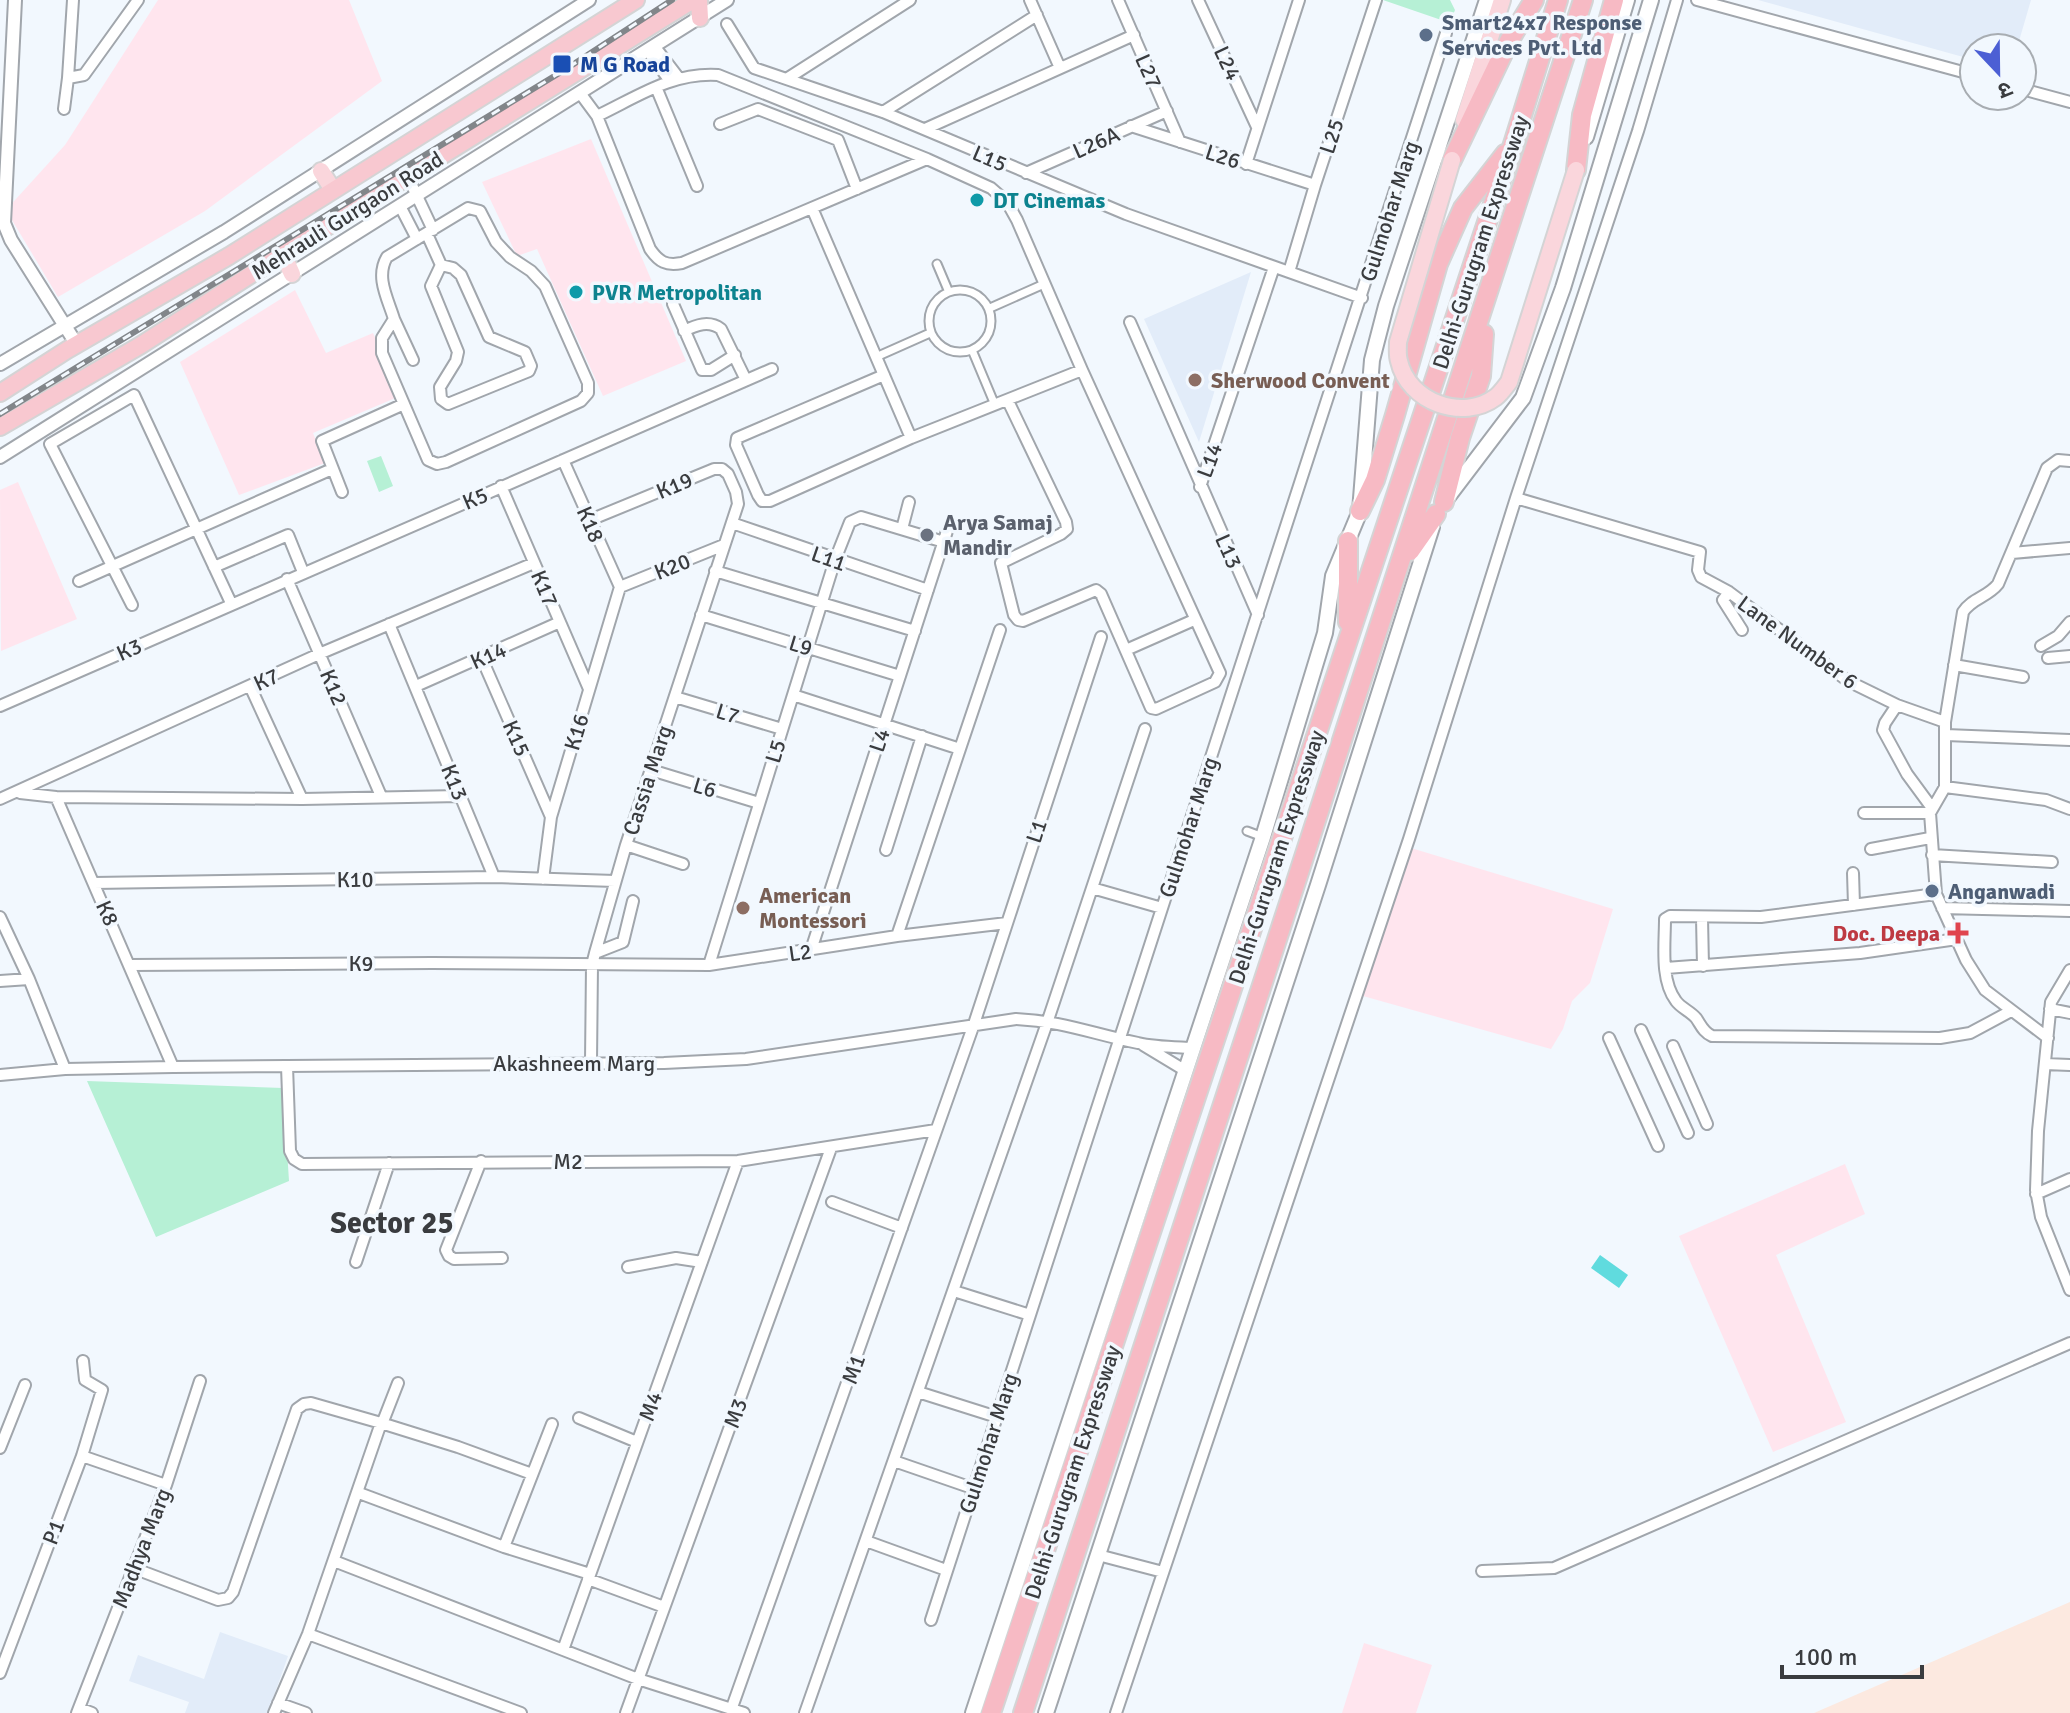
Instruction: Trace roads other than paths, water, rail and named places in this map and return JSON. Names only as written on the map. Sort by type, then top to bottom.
[{"type":"highway","name":"Mehrauli Gurgaon Road","points":[[0,393],[229,256],[636,0]]},
{"type":"highway","name":"Mehrauli Gurgaon Road","points":[[0,427],[141,345],[693,0]]},
{"type":"highway","points":[[699,0],[700,18]]},
{"type":"highway","points":[[1452,160],[1534,0]]},
{"type":"highway","name":"Delhi-Gurugram Expressway","points":[[991,1713],[1514,141],[1558,0]]},
{"type":"highway","name":"Delhi-Gurugram Expressway","points":[[1023,1713],[1396,571],[1487,303],[1583,0]]},
{"type":"highway","points":[[1576,170],[1582,115],[1614,0]]},
{"type":"highway","points":[[1360,511],[1375,480],[1438,264],[1463,208],[1514,141]]},
{"type":"highway","points":[[1396,571],[1440,508],[1481,376],[1487,303]]},
{"type":"highway","points":[[1348,541],[1348,641]]},
{"type":"main road","points":[[973,1713],[1263,837],[1325,633],[1333,576],[1360,511],[1372,360],[1386,306],[1487,0]]},
{"type":"main road","points":[[1502,0],[1398,342],[1399,362],[1407,379],[1420,395],[1440,406],[1471,408],[1496,397],[1509,382],[1627,0]]},
{"type":"main road","points":[[1046,1713],[1338,846],[1440,508],[1523,398],[1563,288],[1651,0]]},
{"type":"main road","points":[[321,171],[333,190]]},
{"type":"main road","points":[[283,254],[292,274]]},
{"type":"street","points":[[15,0],[4,223],[11,240],[77,345]]},
{"type":"street","points":[[64,109],[73,0]]},
{"type":"street","points":[[68,78],[84,75],[138,0]]},
{"type":"street","points":[[0,364],[224,232],[589,0]]},
{"type":"street","points":[[0,457],[727,0]]},
{"type":"street","points":[[788,78],[910,0]]},
{"type":"street","points":[[1030,0],[1060,68]]},
{"type":"street","name":"L27","points":[[1118,0],[1180,142]]},
{"type":"street","name":"L24","points":[[1198,0],[1257,127]]},
{"type":"street","points":[[1246,164],[1299,0]]},
{"type":"street","name":"L25","points":[[1289,272],[1376,0]]},
{"type":"street","points":[[1116,1713],[1409,839],[1516,498],[1633,146],[1677,0]]},
{"type":"street","points":[[1697,0],[1958,71]]},
{"type":"street","points":[[883,112],[1037,15]]},
{"type":"street","name":"L15","points":[[727,24],[754,68],[883,112],[1126,214],[1274,267]]},
{"type":"street","name":"Gulmohar Marg","points":[[931,1620],[1446,33]]},
{"type":"street","points":[[925,129],[1134,35]]},
{"type":"street","points":[[652,49],[674,79]]},
{"type":"street","points":[[597,116],[674,79],[698,74],[718,75],[927,159],[991,188],[1007,202],[1220,677],[1156,709],[1151,708],[1101,594],[1096,590],[1023,621],[1014,615],[1000,569],[1001,563],[1067,529],[1008,401]]},
{"type":"street","points":[[656,87],[697,186]]},
{"type":"street","points":[[580,93],[597,116],[650,249],[658,260],[670,265],[682,263],[927,159]]},
{"type":"street","points":[[2038,93],[2070,102]]},
{"type":"street","points":[[720,124],[758,109],[832,136],[843,148],[857,189]]},
{"type":"street","name":"L26A","points":[[1026,173],[1167,111]]},
{"type":"street","name":"L26","points":[[1131,126],[1315,185]]},
{"type":"street","points":[[408,177],[418,194],[426,234],[441,265]]},
{"type":"street","points":[[400,206],[426,234]]},
{"type":"street","points":[[394,319],[381,345],[428,460],[437,464],[581,401],[588,393],[588,383],[545,286],[496,242],[480,211],[468,208],[387,257],[381,267],[381,278],[394,319],[413,360]]},
{"type":"street","points":[[812,208],[911,438]]},
{"type":"street","points":[[937,264],[948,290]]},
{"type":"street","points":[[441,265],[453,268],[461,275],[489,337],[525,352],[531,366],[529,371],[448,404],[441,399],[440,387],[458,352],[431,286],[441,265]]},
{"type":"street","points":[[1274,267],[1362,298]]},
{"type":"street","name":"L14","points":[[1200,487],[1274,267]]},
{"type":"street","points":[[990,308],[1044,284]]},
{"type":"street","points":[[948,290],[973,290],[990,308],[990,333],[972,350],[947,350],[930,333],[930,308],[948,290]]},
{"type":"street","points":[[673,304],[702,370],[711,370],[735,355]]},
{"type":"street","name":"L14","points":[[1130,322],[1200,487]]},
{"type":"street","points":[[684,331],[715,324],[726,336],[746,380]]},
{"type":"street","points":[[876,357],[930,333]]},
{"type":"street","points":[[972,350],[995,405]]},
{"type":"street","name":"K5","points":[[258,591],[772,369]]},
{"type":"street","points":[[884,375],[737,438],[736,445],[762,501],[770,501],[911,438],[1082,370]]},
{"type":"street","points":[[132,605],[50,444],[134,395],[231,603]]},
{"type":"street","points":[[342,492],[321,444],[325,438],[404,404]]},
{"type":"street","name":"K18","points":[[563,460],[620,587]]},
{"type":"street","points":[[2048,1038],[1985,990],[1966,960],[1936,894],[1930,838],[1931,810],[1945,787],[1945,722],[1963,612],[1974,600],[1993,591],[2047,468],[2058,460],[2070,461]]},
{"type":"street","points":[[79,581],[332,469]]},
{"type":"street","name":"K19","points":[[590,520],[714,469],[722,469],[728,474],[738,504]]},
{"type":"street","name":"K17","points":[[501,486],[589,689]]},
{"type":"street","name":"L13","points":[[1200,487],[1258,615]]},
{"type":"street","name":"Lane Number 6","points":[[1516,498],[1700,552],[1699,574],[1729,592],[1848,681],[1897,705],[1945,722]]},
{"type":"street","points":[[909,502],[902,529],[944,542]]},
{"type":"street","name":"Cassia Marg","points":[[591,1062],[592,965],[595,953],[626,845],[738,504]]},
{"type":"street","name":"L5","points":[[709,965],[821,603],[850,522],[861,517],[902,529]]},
{"type":"street","name":"L11","points":[[732,523],[928,590]]},
{"type":"street","name":"L4","points":[[811,950],[947,531]]},
{"type":"street","points":[[214,567],[288,535],[303,572]]},
{"type":"street","name":"K20","points":[[620,587],[724,545]]},
{"type":"street","points":[[2012,553],[2070,548]]},
{"type":"street","name":"K7","points":[[0,799],[319,654],[534,563]]},
{"type":"street","points":[[715,571],[915,631]]},
{"type":"street","name":"K12","points":[[287,579],[381,796]]},
{"type":"street","name":"K16","points":[[543,879],[551,817],[620,587]]},
{"type":"street","name":"K3","points":[[0,706],[258,591]]},
{"type":"street","points":[[1729,592],[1723,600],[1742,630]]},
{"type":"street","name":"L9","points":[[701,615],[900,676]]},
{"type":"street","points":[[1126,650],[1194,620]]},
{"type":"street","name":"K14","points":[[416,686],[560,622]]},
{"type":"street","points":[[2041,646],[2058,636],[2070,622]]},
{"type":"street","name":"K13","points":[[389,624],[494,877]]},
{"type":"street","points":[[897,936],[1000,630]]},
{"type":"street","name":"L1","points":[[974,1024],[1101,637]]},
{"type":"street","points":[[2048,658],[2070,656]]},
{"type":"street","name":"K15","points":[[482,659],[551,817]]},
{"type":"street","points":[[1954,665],[2023,677]]},
{"type":"street","points":[[250,686],[302,799]]},
{"type":"street","points":[[793,695],[960,749]]},
{"type":"street","name":"L7","points":[[675,697],[782,729]]},
{"type":"street","points":[[1897,705],[1883,730],[1931,810]]},
{"type":"street","points":[[805,1713],[1048,1020],[1145,729]]},
{"type":"street","points":[[1946,735],[2070,740]]},
{"type":"street","points":[[886,850],[922,736]]},
{"type":"street","name":"L6","points":[[651,770],[759,803]]},
{"type":"street","points":[[1945,787],[2046,800],[2070,809]]},
{"type":"street","points":[[17,793],[56,797],[302,799],[460,796]]},
{"type":"street","name":"K8","points":[[56,797],[173,1067]]},
{"type":"street","points":[[1864,813],[1931,810]]},
{"type":"street","points":[[1247,831],[1263,837]]},
{"type":"street","points":[[1871,849],[1930,838]]},
{"type":"street","points":[[626,845],[683,864]]},
{"type":"street","points":[[1932,855],[2052,862]]},
{"type":"street","points":[[1853,873],[1854,905]]},
{"type":"street","name":"K10","points":[[94,883],[494,877],[615,881]]},
{"type":"street","points":[[1092,888],[1162,908]]},
{"type":"street","points":[[1936,894],[1761,917],[1670,916],[1665,919],[1669,983],[1678,1004],[1694,1014],[1706,1033],[1712,1036],[1940,1038],[1970,1033],[2011,1011]]},
{"type":"street","points":[[595,953],[623,942],[633,901]]},
{"type":"street","points":[[1942,908],[2070,911]]},
{"type":"street","points":[[0,917],[65,1069]]},
{"type":"street","points":[[1702,918],[1703,966]]},
{"type":"street","name":"L2","points":[[592,965],[709,965],[897,936],[1007,923]]},
{"type":"street","points":[[1666,968],[1860,953],[1957,939]]},
{"type":"street","name":"K9","points":[[130,965],[592,965]]},
{"type":"street","points":[[2070,970],[2056,991],[2050,1009],[2038,1131],[2036,1194],[2041,1217],[2070,1290]]},
{"type":"street","points":[[0,981],[29,979]]},
{"type":"street","points":[[2050,1009],[2070,1013]]},
{"type":"street","name":"Akashneem Marg","points":[[0,1075],[65,1069],[664,1063],[746,1059],[1016,1019],[1048,1020],[1141,1044],[1193,1048]]},
{"type":"street","name":"M1","points":[[731,1711],[974,1024]]},
{"type":"street","points":[[1641,1030],[1688,1133]]},
{"type":"street","points":[[1609,1038],[1658,1146]]},
{"type":"street","name":"Akashneem Marg","points":[[1141,1044],[1186,1071]]},
{"type":"street","points":[[1673,1046],[1707,1124]]},
{"type":"street","points":[[2045,1064],[2070,1065]]},
{"type":"street","name":"M2","points":[[287,1066],[290,1151],[294,1159],[302,1164],[738,1161],[936,1130]]},
{"type":"street","name":"M3","points":[[626,1713],[831,1148]]},
{"type":"street","points":[[481,1161],[446,1250],[454,1259],[502,1258]]},
{"type":"street","name":"M4","points":[[563,1650],[738,1161]]},
{"type":"street","points":[[356,1262],[389,1163]]},
{"type":"street","points":[[2036,1194],[2070,1179]]},
{"type":"street","points":[[832,1202],[902,1228]]},
{"type":"street","points":[[628,1267],[676,1258],[702,1262]]},
{"type":"street","points":[[954,1291],[1030,1315]]},
{"type":"street","points":[[1482,1571],[1554,1568],[2070,1343]]},
{"type":"street","name":"P1","points":[[0,1673],[82,1456],[102,1390],[85,1380],[83,1361]]},
{"type":"street","name":"Madhya Marg","points":[[78,1711],[166,1485],[200,1381]]},
{"type":"street","points":[[306,1713],[276,1708],[308,1634],[398,1383]]},
{"type":"street","points":[[0,1448],[4,1423],[25,1385]]},
{"type":"street","points":[[918,1392],[997,1417]]},
{"type":"street","points":[[133,1568],[218,1600],[228,1598],[233,1592],[297,1409],[304,1404],[311,1403],[382,1423],[532,1474]]},
{"type":"street","points":[[579,1418],[637,1442]]},
{"type":"street","points":[[504,1547],[552,1424]]},
{"type":"street","points":[[82,1456],[166,1485]]},
{"type":"street","points":[[894,1461],[975,1489]]},
{"type":"street","points":[[359,1493],[664,1607]]},
{"type":"street","points":[[866,1541],[946,1570]]},
{"type":"street","points":[[1098,1555],[1163,1572]]},
{"type":"street","points":[[334,1561],[638,1679],[744,1713]]},
{"type":"street","points":[[308,1634],[521,1713]]},
{"type":"street","points":[[78,1711],[92,1713]]},
{"type":"water","points":[[1600,1255],[1628,1275],[1619,1288],[1591,1268]]},
{"type":"railway","points":[[0,414],[566,69],[672,0]]},
{"type":"place","name":"Smart24x7 Response Services Pvt. Ltd","points":[[1426,35]]},
{"type":"place","name":"M G Road","points":[[562,64]]},
{"type":"place","name":"DT Cinemas","points":[[977,200]]},
{"type":"place","name":"PVR Metropolitan","points":[[576,292]]},
{"type":"place","name":"Sherwood Convent","points":[[1195,380]]},
{"type":"place","name":"Arya Samaj Mandir","points":[[927,535]]},
{"type":"place","name":"Anganwadi","points":[[1932,891]]},
{"type":"place","name":"American Montessori","points":[[743,908]]},
{"type":"place","name":"Doc. Deepa","points":[[1958,933]]},
{"type":"district","name":"Sector 25","points":[[392,1223]]}]
